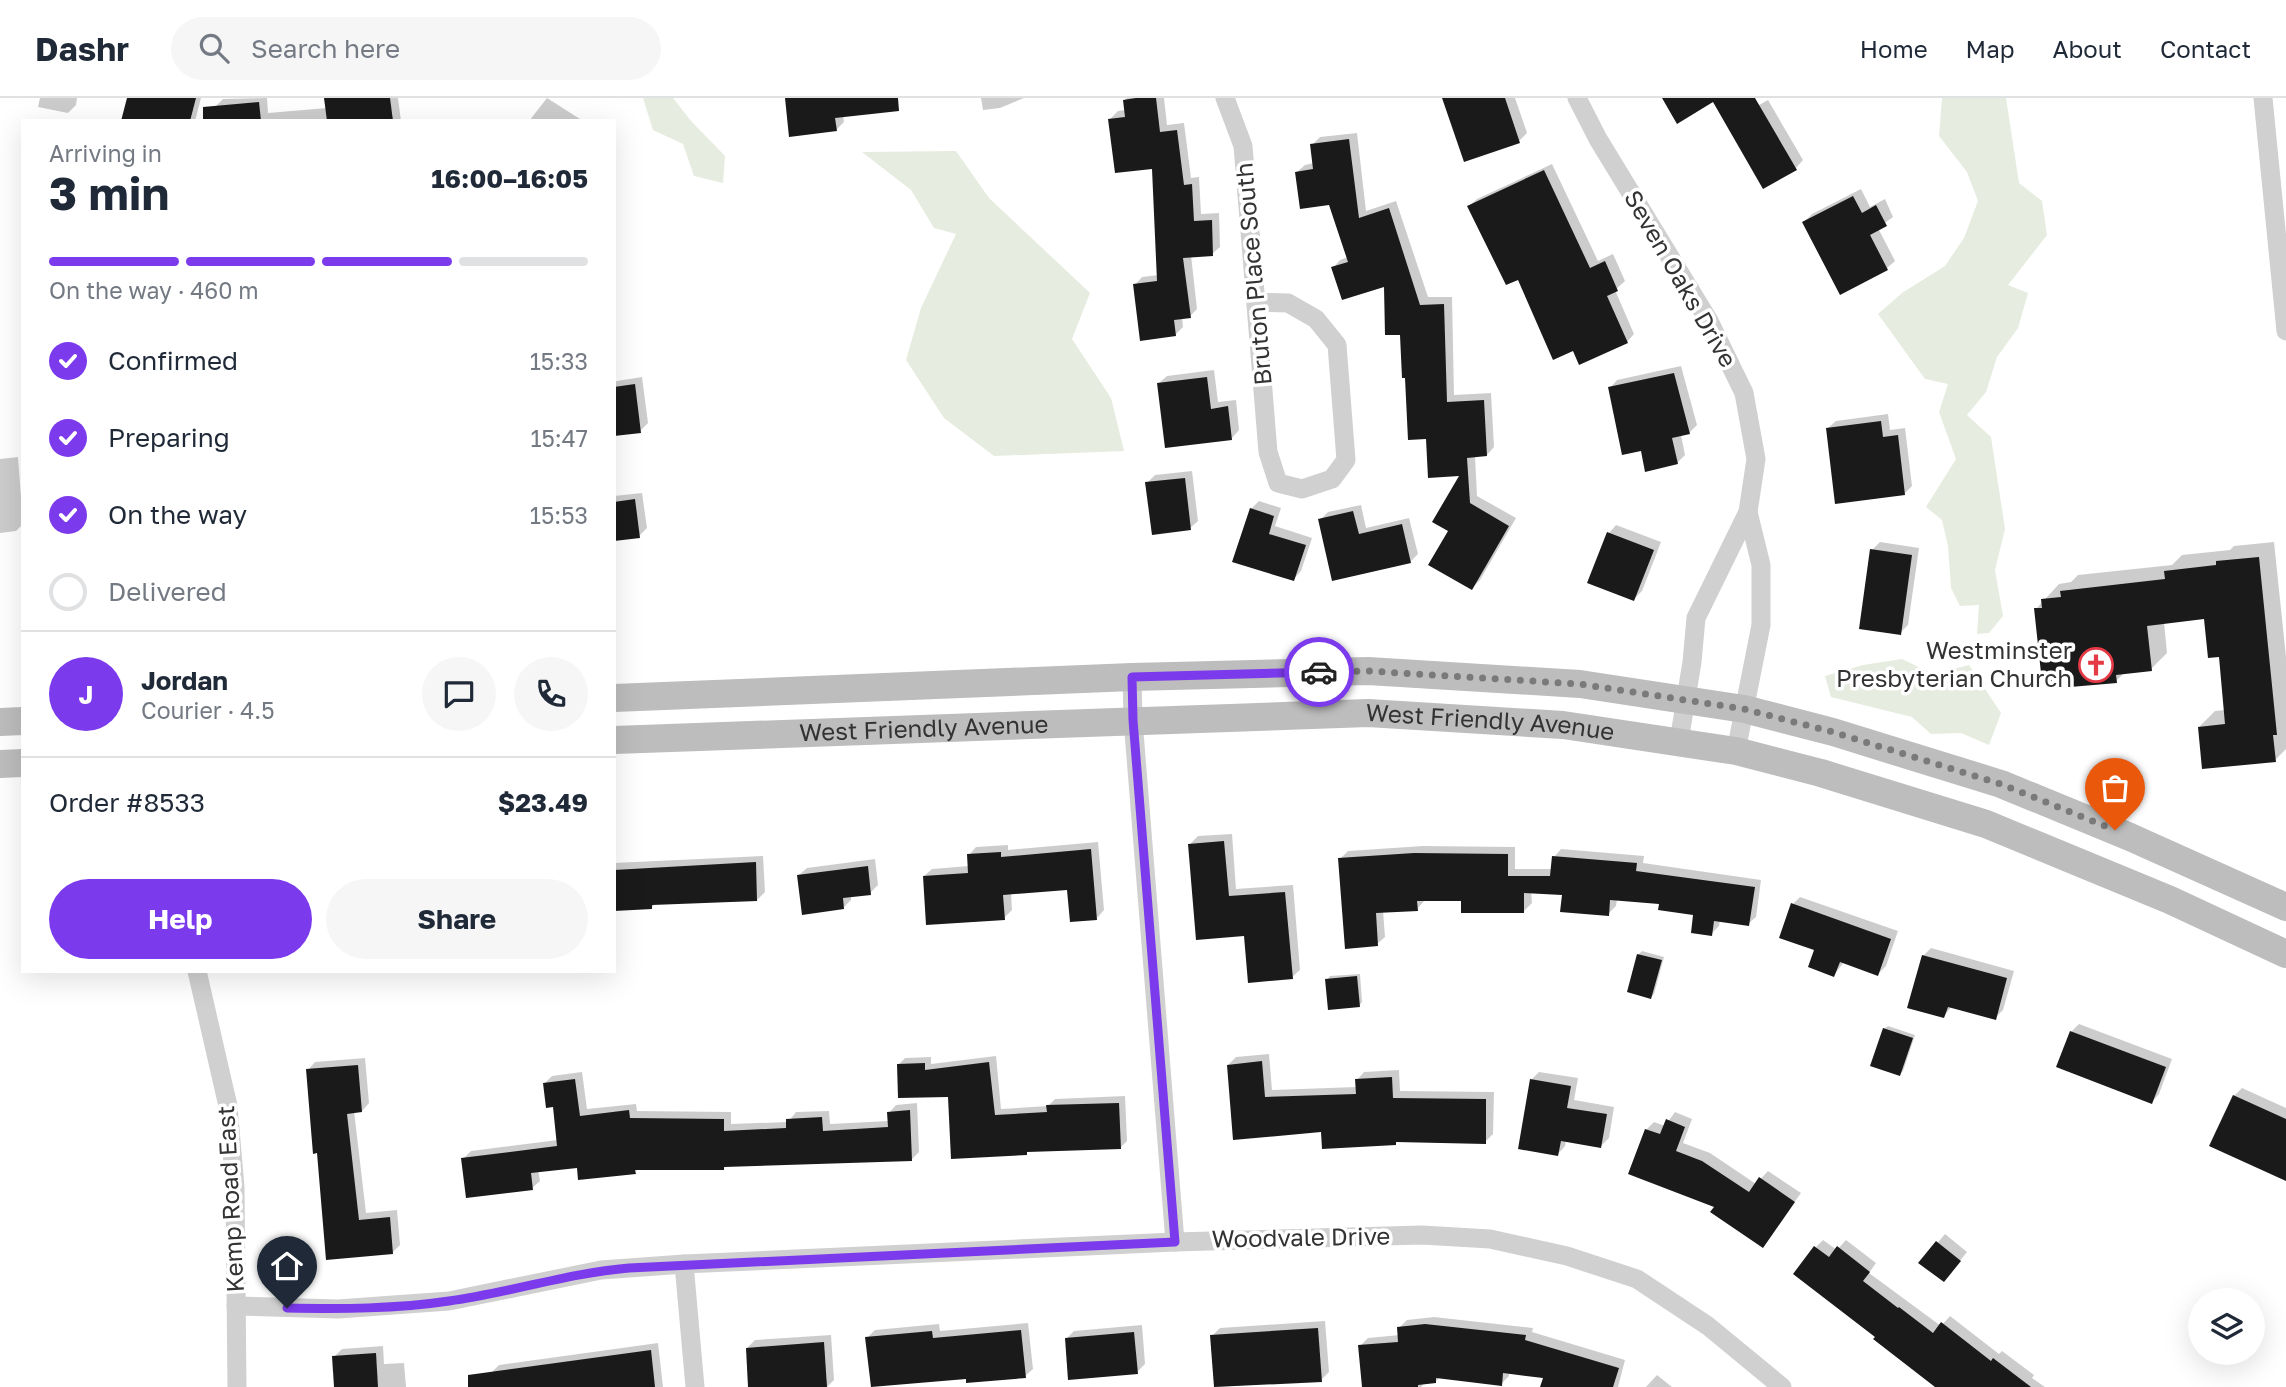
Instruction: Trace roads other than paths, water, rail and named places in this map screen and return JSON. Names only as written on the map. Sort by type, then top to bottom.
[{"type":"main road","name":"West Friendly Avenue","points":[[616,698],[1132,677],[1368,671],[1580,684],[1744,709],[1833,732],[2001,784],[2130,836],[2286,908]]},
{"type":"main road","name":"West Friendly Avenue","points":[[616,740],[1368,713],[1563,724],[1736,751],[1821,773],[1986,824],[2170,900],[2286,954]]},
{"type":"main road","points":[[0,722],[21,721]]},
{"type":"main road","points":[[0,764],[21,763]]},
{"type":"street","name":"Bruton Place South","points":[[1226,98],[1243,146],[1268,452],[1278,483],[1302,489],[1332,479],[1346,460],[1337,345],[1317,319],[1288,303],[1256,302]]},
{"type":"street","name":"Seven Oaks Drive","points":[[1577,98],[1598,139],[1709,321],[1744,393],[1756,459],[1748,512],[1696,618],[1679,741]]},
{"type":"street","points":[[2263,98],[2279,181],[2286,331]]},
{"type":"street","name":"Seven Oaks Drive","points":[[1736,751],[1761,625],[1760,565],[1748,512]]},
{"type":"street","points":[[1132,677],[1133,720],[1175,1242]]},
{"type":"street","name":"Kemp Road East","points":[[197,973],[228,1106],[235,1187],[237,1387]]},
{"type":"street","name":"Woodvale Drive","points":[[236,1306],[338,1309],[449,1301],[601,1270],[684,1264],[1175,1242],[1422,1235],[1490,1239],[1567,1256],[1637,1279],[1708,1326],[1782,1387]]},
{"type":"street","points":[[684,1264],[695,1387]]},
{"type":"place","name":"Westminster Presbyterian Church","points":[[2096,665]]}]
